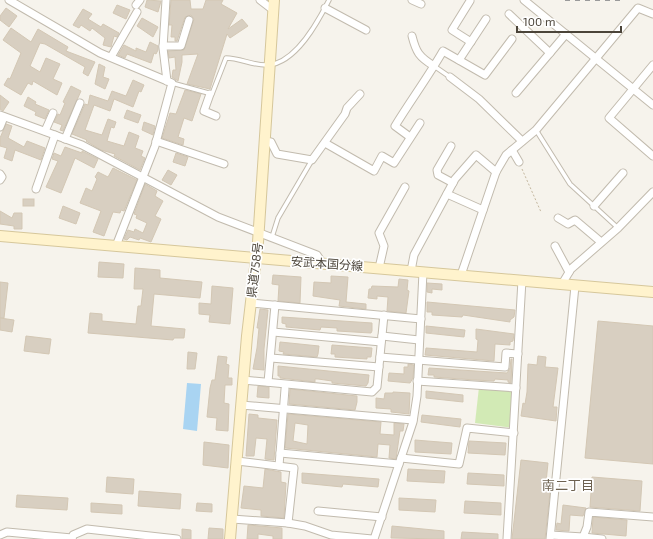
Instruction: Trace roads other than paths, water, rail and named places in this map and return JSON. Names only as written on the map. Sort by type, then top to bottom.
[{"type":"main road","name":"県道758号","points":[[230,539],[243,380],[259,232],[274,5]]},
{"type":"main road","name":"安武本国分線","points":[[0,236],[653,292]]},
{"type":"street","points":[[9,0],[111,57],[169,82]]},
{"type":"street","points":[[116,246],[144,176],[156,141],[169,82],[163,46],[166,0]]},
{"type":"street","points":[[260,0],[274,5]]},
{"type":"street","points":[[412,0],[421,4]]},
{"type":"street","points":[[524,0],[653,105]]},
{"type":"street","points":[[470,1],[452,30],[471,42]]},
{"type":"street","points":[[111,57],[138,6]]},
{"type":"street","points":[[325,8],[366,30]]},
{"type":"street","points":[[461,276],[496,172],[506,155],[536,130],[638,8],[653,14]]},
{"type":"street","points":[[509,14],[550,53]]},
{"type":"street","points":[[459,60],[486,19]]},
{"type":"street","points":[[163,46],[181,46],[189,20]]},
{"type":"street","points":[[516,93],[566,34]]},
{"type":"street","points":[[412,36],[416,50],[423,60],[434,66]]},
{"type":"street","points":[[410,137],[395,126],[443,51],[485,74],[512,39]]},
{"type":"street","points":[[653,65],[609,118],[653,156]]},
{"type":"street","points":[[450,77],[479,99],[522,141]]},
{"type":"street","points":[[210,94],[204,111],[216,116]]},
{"type":"street","points":[[264,141],[271,142],[277,154],[312,160],[345,114],[347,108],[360,94]]},
{"type":"street","points":[[66,139],[80,103]]},
{"type":"street","points":[[45,131],[52,112]]},
{"type":"street","points":[[0,127],[2,116],[82,145],[144,176],[218,217],[317,255],[323,264]]},
{"type":"street","points":[[325,142],[374,170],[382,156],[394,163],[420,122]]},
{"type":"street","points":[[36,189],[55,135]]},
{"type":"street","points":[[156,141],[224,164]]},
{"type":"street","points":[[452,146],[437,170],[438,175],[452,183]]},
{"type":"street","points":[[512,150],[518,162]]},
{"type":"street","points":[[411,271],[414,255],[452,183],[476,155],[496,172]]},
{"type":"street","points":[[594,206],[623,173]]},
{"type":"street","points":[[0,174],[2,177],[0,180]]},
{"type":"street","points":[[379,268],[384,246],[379,233],[405,187]]},
{"type":"street","points":[[562,284],[569,272],[618,228],[653,192]]},
{"type":"street","points":[[447,194],[483,210]]},
{"type":"street","points":[[558,218],[568,224],[575,220],[601,242]]},
{"type":"street","points":[[555,246],[569,272]]},
{"type":"street","points":[[232,519],[288,523],[305,526],[331,535],[373,539],[382,517],[414,420],[423,272]]},
{"type":"street","points":[[507,539],[522,280]]},
{"type":"street","points":[[575,286],[550,537],[583,537],[602,539]]},
{"type":"street","points":[[251,303],[421,319]]},
{"type":"street","points":[[268,382],[275,305]]},
{"type":"street","points":[[243,380],[372,392],[377,387],[384,315]]},
{"type":"street","points":[[273,332],[420,340]]},
{"type":"street","points":[[380,357],[505,367],[506,353],[518,354]]},
{"type":"street","points":[[271,358],[379,368]]},
{"type":"street","points":[[417,381],[516,388]]},
{"type":"street","points":[[279,466],[285,389]]},
{"type":"street","points":[[241,405],[414,420]]},
{"type":"street","points":[[280,453],[459,464],[467,428],[514,433]]},
{"type":"street","points":[[237,461],[294,468],[288,523]]},
{"type":"street","points":[[318,511],[382,517]]},
{"type":"street","points":[[583,537],[587,528],[589,512],[653,517]]},
{"type":"street","points":[[0,535],[7,532],[72,538],[73,534],[87,529],[177,539]]},
{"type":"lane","points":[[169,82],[212,94],[226,58],[270,65],[286,59],[314,29],[329,0]]},
{"type":"lane","points":[[434,66],[450,77]]},
{"type":"lane","points":[[536,130],[570,184],[618,228]]},
{"type":"lane","points":[[272,237],[278,218],[312,160]]},
{"type":"water","points":[[187,383],[201,384],[197,431],[183,429]]},
{"type":"railway","points":[[565,0],[621,0]]},
{"type":"district","name":"南二丁目","points":[[568,485]]}]
